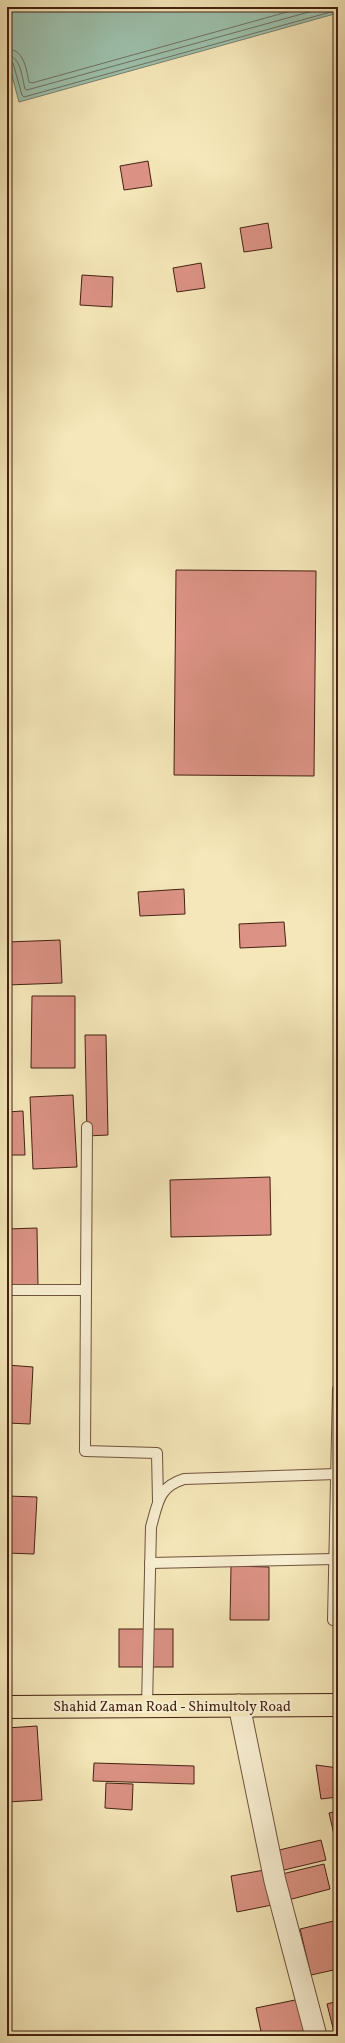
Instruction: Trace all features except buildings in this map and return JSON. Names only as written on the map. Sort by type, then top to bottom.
[{"type":"main road","name":"Shahid Zaman Road - Shimultoly Road","points":[[7,1706],[338,1705]]},
{"type":"street","points":[[238,1705],[275,1881],[316,2036]]},
{"type":"lane","points":[[87,1127],[85,1451],[157,1453],[158,1501]]},
{"type":"lane","points":[[7,1290],[86,1290]]},
{"type":"lane","points":[[338,1388],[333,1620],[338,1620]]},
{"type":"lane","points":[[147,1706],[151,1527],[158,1501],[165,1489],[173,1482],[184,1479],[336,1474]]},
{"type":"lane","points":[[150,1563],[334,1559]]},
{"type":"water","points":[[7,7],[338,7],[338,13],[19,102],[7,57]]}]
